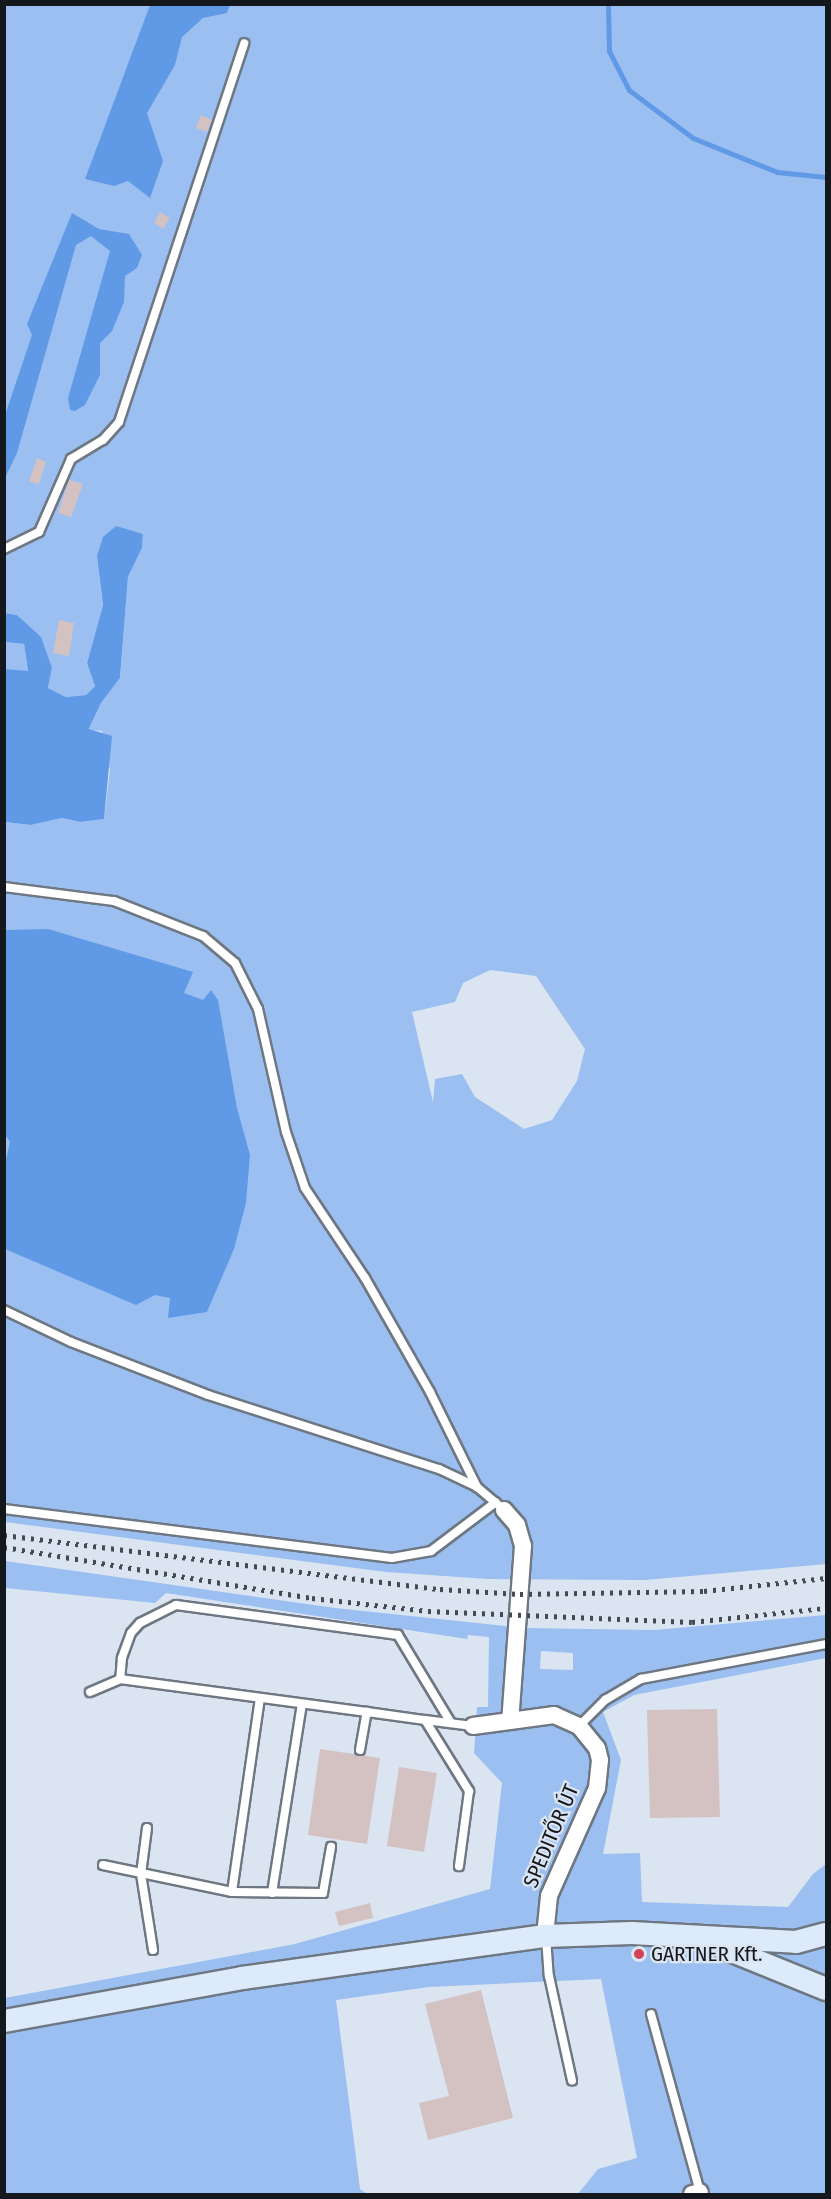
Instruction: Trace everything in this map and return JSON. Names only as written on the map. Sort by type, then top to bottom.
[{"type":"main road","points":[[4,2021],[242,1978],[546,1936],[632,1933],[701,1939],[796,1942],[826,1934]]},
{"type":"main road","points":[[701,1939],[799,1975],[826,1989]]},
{"type":"street","points":[[500,1506],[517,1525],[523,1546],[510,1721]]},
{"type":"street","points":[[473,1726],[542,1714],[579,1726]]},
{"type":"street","name":"SPEDITŐR ÚT","points":[[546,1936],[549,1896],[587,1815],[600,1773],[597,1748],[579,1726]]},
{"type":"lane","points":[[4,549],[39,532],[71,459],[108,437],[118,422],[244,43]]},
{"type":"lane","points":[[4,886],[114,901],[203,936],[235,963],[258,1009],[285,1132],[305,1188],[370,1288],[430,1392],[477,1487]]},
{"type":"lane","points":[[4,1310],[71,1342],[208,1395],[376,1447],[477,1487],[500,1506],[432,1551],[392,1558],[4,1509]]},
{"type":"lane","points":[[120,1679],[126,1644],[140,1623],[166,1608],[189,1604],[398,1635],[451,1723]]},
{"type":"lane","points":[[579,1726],[605,1700],[641,1679],[826,1644]]},
{"type":"lane","points":[[90,1692],[120,1679],[473,1726]]},
{"type":"lane","points":[[232,1892],[260,1698]]},
{"type":"lane","points":[[272,1893],[302,1704]]},
{"type":"lane","points":[[360,1750],[367,1712]]},
{"type":"lane","points":[[425,1720],[469,1791],[459,1866]]},
{"type":"lane","points":[[147,1828],[141,1874],[153,1950]]},
{"type":"lane","points":[[103,1866],[232,1892],[323,1893],[331,1847]]},
{"type":"lane","points":[[546,1936],[549,1976],[572,2081]]},
{"type":"lane","points":[[651,2014],[696,2193]]},
{"type":"shaded area","points":[[4,5],[826,5],[826,1564],[645,1580],[488,1579],[386,1572],[5,1522],[5,822],[31,825],[62,818],[80,822],[104,819],[110,770],[102,731],[89,730],[101,703],[120,678],[128,577],[142,548],[143,534],[116,527],[97,557],[103,605],[87,663],[95,686],[86,695],[66,697],[48,688],[52,668],[28,626],[17,615],[5,613]],"holes":[[[490,970],[536,976],[585,1049],[577,1081],[552,1120],[524,1129],[475,1097],[462,1074],[435,1079],[433,1102],[412,1012],[455,1002],[463,983]]]},
{"type":"shaded area","points":[[150,5],[230,5],[227,13],[203,18],[182,37],[175,65],[147,113],[163,161],[150,198],[128,181],[114,186],[85,179]]},
{"type":"shaded area","points":[[72,213],[99,229],[129,234],[142,255],[137,268],[125,276],[124,302],[112,331],[100,343],[100,375],[85,405],[75,411],[70,410],[68,398],[110,251],[91,236],[76,245],[17,453],[5,478],[6,412],[32,335],[27,324]]},
{"type":"shaded area","points":[[116,526],[143,534],[142,548],[128,577],[120,678],[101,703],[89,729],[112,736],[104,819],[80,822],[62,818],[31,825],[5,822],[5,669],[28,671],[24,644],[5,642],[5,613],[17,615],[41,637],[52,668],[48,688],[66,697],[86,695],[95,686],[87,663],[103,605],[97,556],[103,537]]},
{"type":"shaded area","points":[[5,642],[24,644],[28,672],[5,669]]},
{"type":"shaded area","points":[[48,929],[193,972],[184,993],[203,1000],[211,990],[218,1000],[237,1108],[250,1155],[246,1203],[234,1249],[207,1312],[168,1318],[170,1298],[155,1295],[136,1305],[5,1249],[5,1164],[10,1142],[4,1133],[5,930]]},
{"type":"shaded area","points":[[5,1561],[335,1608],[525,1628],[654,1630],[826,1615],[826,1658],[634,1695],[603,1712],[621,1760],[603,1854],[640,1853],[642,1902],[788,1907],[813,1874],[826,1864],[826,2194],[578,2194],[598,2169],[637,2158],[601,1979],[429,1987],[336,2000],[360,2189],[367,2194],[5,2194],[5,1998],[295,1944],[490,1889],[502,1783],[474,1753],[477,1707],[488,1707],[489,1637],[468,1635],[467,1639],[166,1593],[155,1603],[5,1588]],"holes":[[[541,1651],[573,1653],[573,1670],[540,1669]]]},
{"type":"building","points":[[201,115],[212,120],[207,132],[196,128]]},
{"type":"building","points":[[160,212],[170,218],[163,229],[154,223]]},
{"type":"building","points":[[37,458],[46,462],[39,484],[29,481]]},
{"type":"building","points":[[69,480],[83,484],[71,517],[58,513]]},
{"type":"building","points":[[59,620],[74,623],[69,656],[53,653]]},
{"type":"building","points":[[717,1709],[720,1817],[650,1818],[647,1710]]},
{"type":"building","points":[[320,1749],[380,1758],[367,1844],[308,1835]]},
{"type":"building","points":[[399,1767],[437,1773],[424,1852],[387,1846]]},
{"type":"building","points":[[370,1903],[373,1918],[339,1926],[335,1912]]},
{"type":"building","points":[[481,1990],[513,2118],[428,2140],[419,2103],[449,2096],[425,2004]]},
{"type":"waterway","points":[[608,4],[609,51],[629,90],[693,138],[777,172],[826,177]]},
{"type":"railway","points":[[4,1535],[440,1589],[520,1594],[704,1591],[826,1578]]},
{"type":"railway","points":[[4,1547],[312,1598],[428,1611],[692,1622],[826,1608]]},
{"type":"place","name":"GARTNER Kft.","points":[[639,1954]]}]
